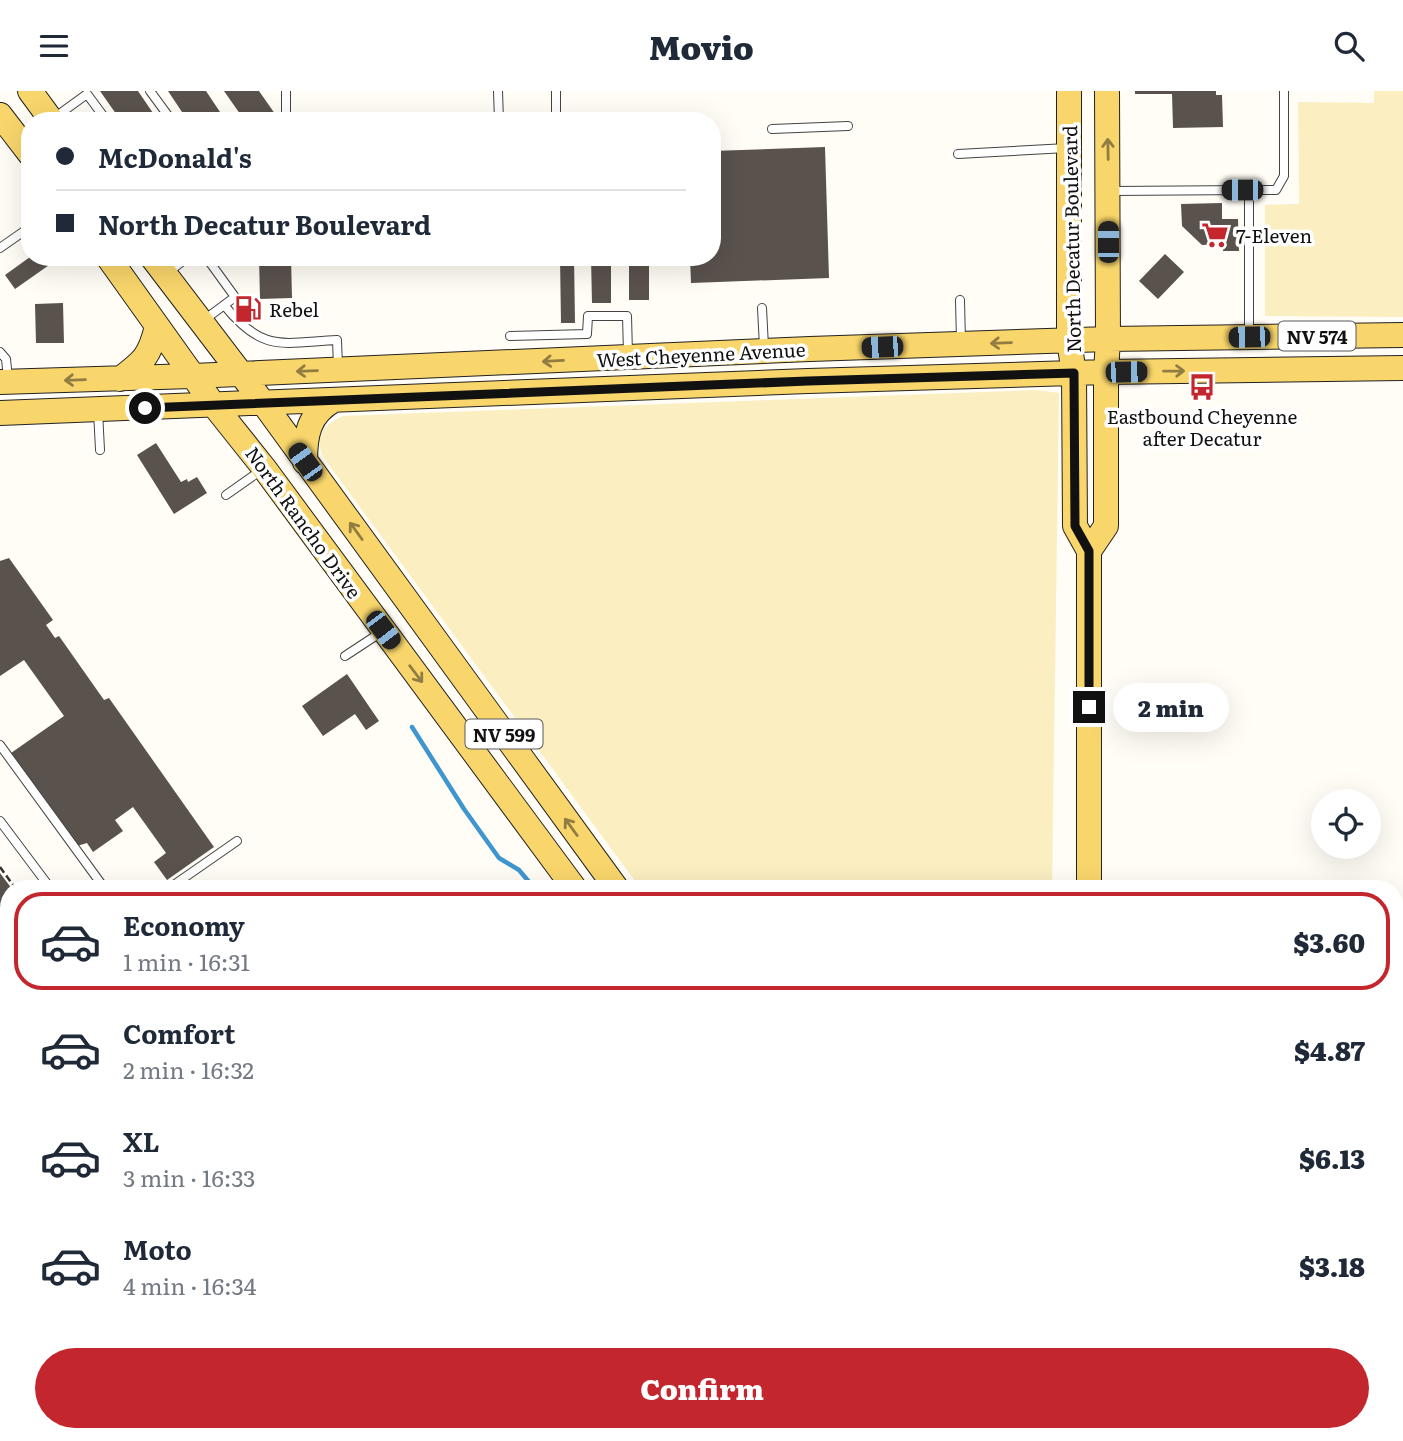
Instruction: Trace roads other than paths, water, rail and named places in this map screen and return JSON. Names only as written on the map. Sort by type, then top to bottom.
[{"type":"main road","points":[[30,91],[45,112]]},
{"type":"main road","name":"North Decatur Boulevard","points":[[1069,91],[1069,341],[1074,373],[1075,526],[1089,551],[1088,880]]},
{"type":"main road","name":"North Decatur Boulevard","points":[[1089,551],[1106,526],[1107,91]]},
{"type":"main road","points":[[0,115],[16,144]]},
{"type":"main road","name":"North Rancho Drive","points":[[114,266],[192,376],[264,468],[568,880]]},
{"type":"main road","name":"North Rancho Drive","points":[[158,266],[264,404],[605,880]]},
{"type":"main road","points":[[120,379],[144,361],[157,326]]},
{"type":"main road","name":"West Cheyenne Avenue","points":[[4,382],[1108,339],[1403,335]]},
{"type":"main road","name":"West Cheyenne Avenue","points":[[0,412],[264,404],[808,381],[1106,372],[1403,368]]},
{"type":"main road","points":[[305,462],[305,440],[309,425],[323,406],[334,400]]},
{"type":"lane","points":[[150,91],[165,112]]},
{"type":"lane","points":[[286,91],[286,112]]},
{"type":"lane","points":[[498,91],[499,112]]},
{"type":"lane","points":[[556,91],[556,112]]},
{"type":"lane","points":[[1108,191],[1276,190],[1284,176],[1284,91]]},
{"type":"lane","points":[[62,112],[87,94],[100,112]]},
{"type":"lane","points":[[772,128],[848,126]]},
{"type":"lane","points":[[958,154],[1068,148]]},
{"type":"lane","points":[[1249,190],[1249,337]]},
{"type":"lane","points":[[0,248],[21,233]]},
{"type":"lane","points":[[200,322],[235,297],[213,266]]},
{"type":"lane","points":[[960,300],[961,344]]},
{"type":"lane","points":[[224,305],[246,330],[270,341],[281,343],[337,340],[339,370]]},
{"type":"lane","points":[[762,309],[764,351]]},
{"type":"lane","points":[[509,336],[587,334],[588,316],[627,316],[628,357]]},
{"type":"lane","points":[[0,352],[6,359],[4,382]]},
{"type":"lane","points":[[98,409],[100,450]]},
{"type":"lane","points":[[226,495],[264,468]]},
{"type":"lane","points":[[345,656],[383,630]]},
{"type":"lane","points":[[0,745],[98,880]]},
{"type":"lane","points":[[0,821],[44,880]]},
{"type":"lane","points":[[181,880],[237,841]]},
{"type":"waterway","points":[[412,727],[499,858],[519,870],[527,880]]},
{"type":"place","name":"7-Eleven","points":[[1215,235]]},
{"type":"place","name":"Rebel","points":[[248,309]]},
{"type":"place","name":"Eastbound Cheyenne after Decatur","points":[[1202,387]]}]
